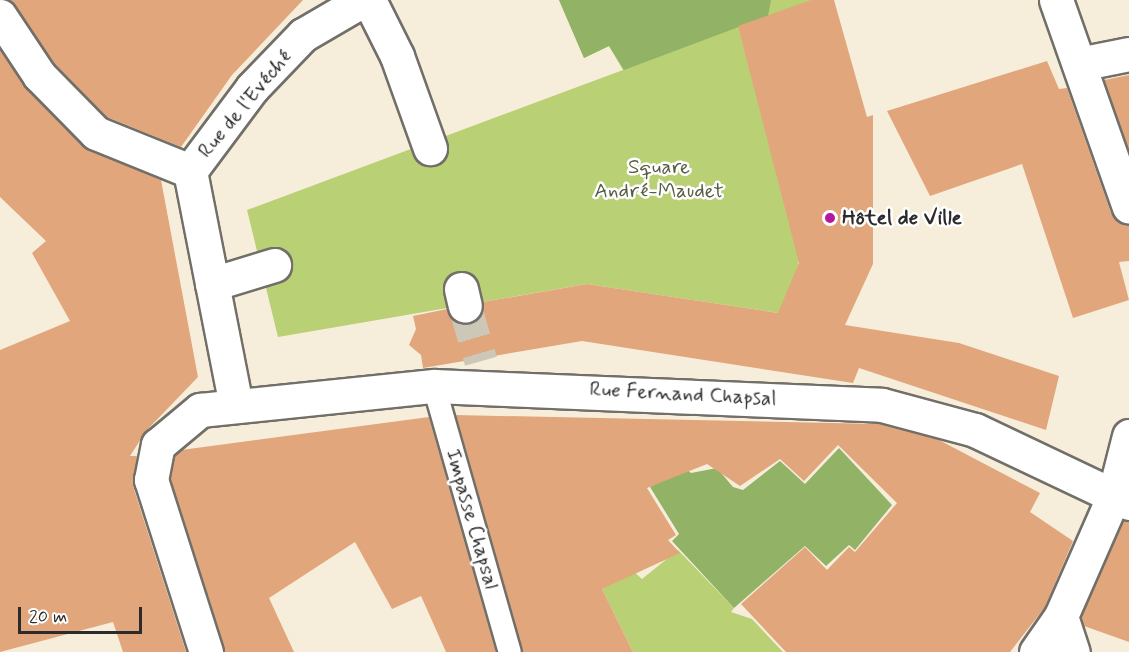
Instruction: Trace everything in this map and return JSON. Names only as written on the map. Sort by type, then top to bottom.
[{"type":"street","name":"Rue de l'Evéché","points":[[190,171],[252,88],[303,35],[363,0]]},
{"type":"street","points":[[369,0],[397,56],[430,148]]},
{"type":"street","points":[[1056,0],[1129,207]]},
{"type":"street","points":[[0,16],[39,75],[96,134],[190,171],[236,405]]},
{"type":"street","points":[[1079,64],[1129,54]]},
{"type":"street","points":[[212,284],[274,265]]},
{"type":"street","name":"Rue Fernand Chapsal","points":[[206,652],[151,480],[158,445],[200,410],[434,386],[486,373],[882,405],[975,430],[1121,499]]},
{"type":"street","points":[[1036,652],[1061,616],[1121,499],[1129,436]]},
{"type":"street","points":[[1061,616],[1072,652]]},
{"type":"lane","name":"Impasse Chapsal","points":[[434,386],[510,652]]},
{"type":"green space","name":"Square André-Maudet","points":[[559,0],[811,0],[803,235],[796,278],[811,318],[587,284],[278,337],[247,210],[623,70],[609,46],[584,58]]},
{"type":"green space","points":[[559,0],[771,0],[768,16],[624,70],[609,46],[584,58]]},
{"type":"green space","points":[[839,448],[892,505],[855,550],[849,545],[826,566],[805,546],[734,608],[672,541],[679,534],[650,487],[684,467],[691,473],[717,468],[733,487],[743,490],[780,461],[805,484]]},
{"type":"green space","points":[[678,550],[734,608],[731,612],[752,619],[783,652],[633,652],[602,589],[633,571],[642,579]]},
{"type":"building","points":[[9,0],[303,0],[232,75],[181,147],[107,117],[54,63]]},
{"type":"building","name":"Hôtel de Ville","points":[[811,0],[834,0],[867,117],[873,115],[873,264],[845,325],[959,343],[1059,376],[1046,430],[859,368],[853,383],[582,341],[423,368],[421,355],[409,345],[416,329],[413,316],[447,309],[452,319],[469,324],[478,319],[483,302],[587,284],[778,313],[799,263],[738,26]]},
{"type":"building","points":[[0,50],[26,88],[83,146],[161,180],[198,377],[146,431],[130,456],[137,456],[133,486],[186,652],[123,652],[113,622],[0,652],[0,350],[70,321],[32,253],[46,241],[0,197]]},
{"type":"building","points":[[1047,61],[1059,89],[1067,88],[1111,213],[1129,225],[1129,261],[1119,262],[1129,300],[1073,318],[1022,164],[930,196],[887,111]]},
{"type":"building","points":[[1129,75],[1129,151],[1104,80]]},
{"type":"building","points":[[456,415],[879,424],[939,440],[1040,493],[1030,512],[1073,541],[1045,607],[1010,652],[786,652],[741,604],[805,547],[827,570],[849,547],[855,552],[897,503],[838,445],[804,481],[780,459],[740,486],[707,464],[647,488],[676,535],[668,540],[680,553],[602,589],[633,652],[523,652]]},
{"type":"building","points":[[429,417],[496,652],[446,652],[421,596],[392,609],[355,542],[269,598],[294,652],[224,652],[170,479],[175,455],[181,450]]},
{"type":"building","points":[[1124,521],[1129,521],[1129,642],[1084,626],[1081,617]]},
{"type":"tunnel","points":[[465,306],[481,361]]},
{"type":"place","name":"Hôtel de Ville","points":[[830,218]]}]
